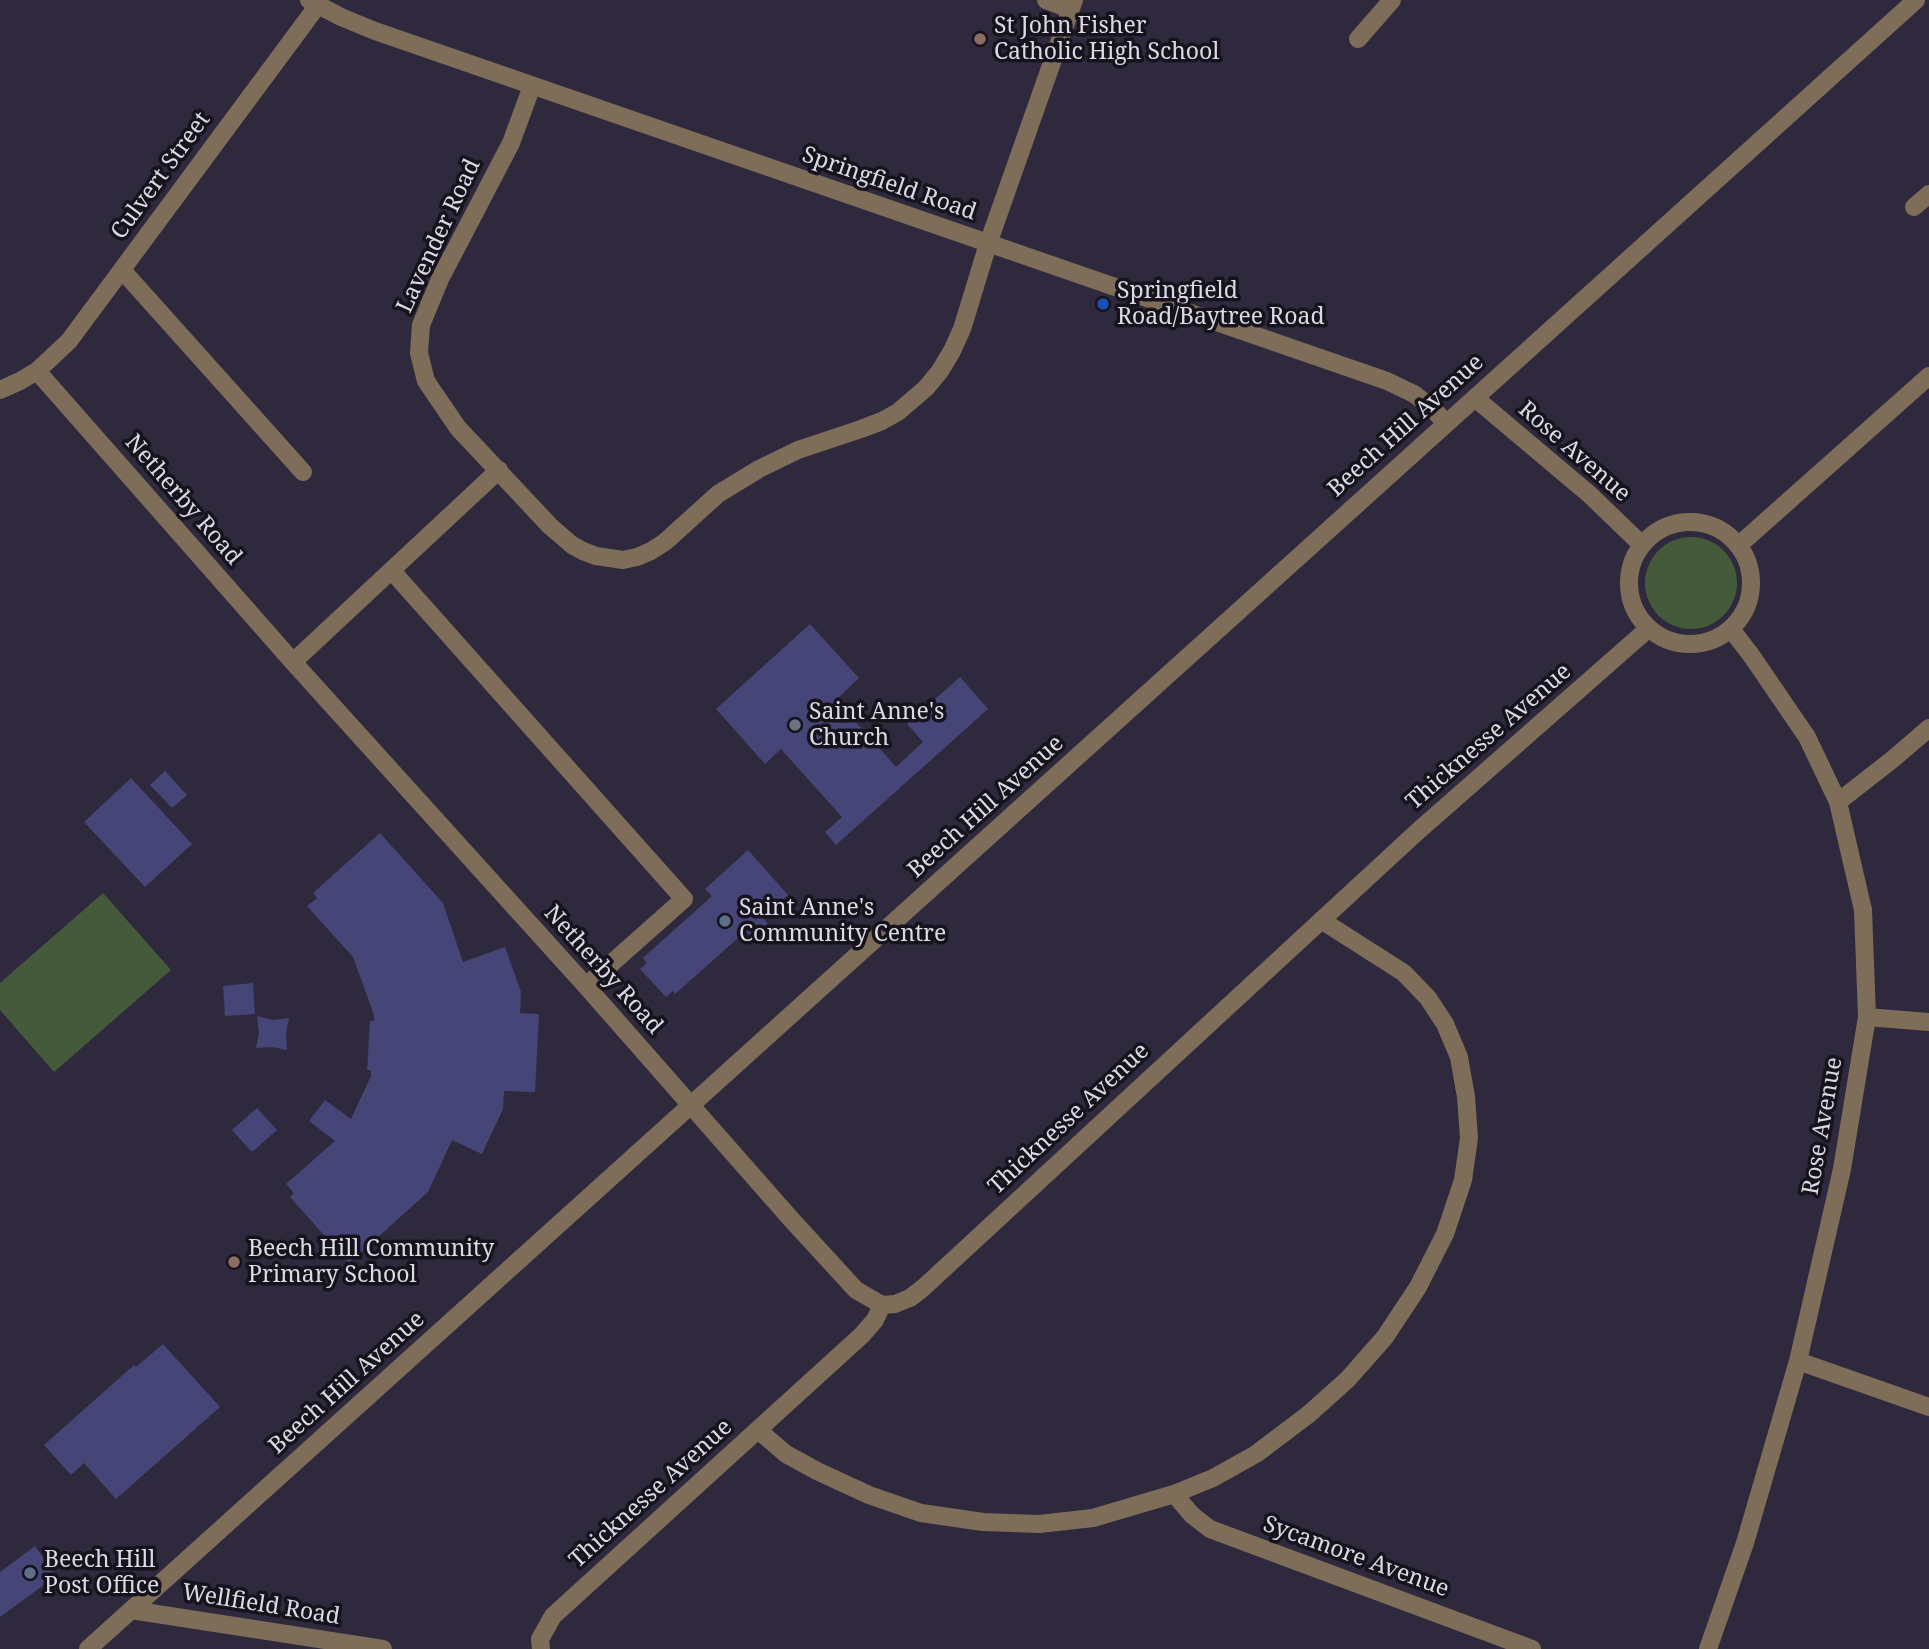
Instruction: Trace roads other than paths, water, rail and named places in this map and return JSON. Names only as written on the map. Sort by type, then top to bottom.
[{"type":"street","points":[[1046,0],[1072,5]]},
{"type":"street","points":[[1358,39],[1392,0]]},
{"type":"street","name":"Beech Hill Avenue","points":[[88,1649],[1916,0]]},
{"type":"street","name":"Springfield Road","points":[[313,3],[375,31],[1387,381],[1414,394],[1446,423]]},
{"type":"street","name":"Culvert Street","points":[[0,390],[37,371],[69,341],[313,3]]},
{"type":"street","name":"Lavender Road","points":[[532,86],[511,143],[440,279],[421,325],[419,353],[426,381],[458,428],[551,526],[583,551],[623,560],[651,551],[665,542],[718,494],[759,469],[797,450],[882,421],[898,412],[914,400],[940,371],[962,329],[988,244],[1072,5]]},
{"type":"street","points":[[1913,207],[1929,194]]},
{"type":"street","points":[[122,270],[303,472]]},
{"type":"street","name":"Netherby Road","points":[[37,371],[790,1218],[856,1290],[882,1305]]},
{"type":"street","points":[[1739,545],[1929,376]]},
{"type":"street","name":"Rose Avenue","points":[[1475,398],[1589,495],[1642,545]]},
{"type":"street","points":[[293,662],[499,470]]},
{"type":"street","points":[[1686,522],[1704,523],[1722,531],[1739,545],[1751,577],[1750,596],[1743,614],[1731,629],[1714,639],[1697,644],[1678,643],[1648,629],[1635,608],[1629,589],[1631,570],[1642,545],[1667,527],[1686,522]]},
{"type":"street","points":[[391,571],[684,899],[586,986]]},
{"type":"street","name":"Thicknesse Avenue","points":[[541,1649],[540,1639],[553,1616],[862,1335],[875,1320],[882,1305],[895,1304],[910,1298],[1417,832],[1648,629]]},
{"type":"street","name":"Rose Avenue","points":[[1708,1649],[1745,1542],[1798,1361],[1842,1169],[1867,1017],[1863,910],[1838,802],[1807,737],[1731,629]]},
{"type":"street","points":[[1838,802],[1929,728]]},
{"type":"street","points":[[758,1430],[786,1454],[817,1471],[869,1495],[920,1513],[983,1522],[1040,1524],[1093,1518],[1174,1494],[1213,1478],[1256,1454],[1348,1380],[1385,1338],[1418,1287],[1445,1234],[1462,1180],[1469,1138],[1459,1057],[1445,1024],[1428,998],[1404,973],[1321,920]]},
{"type":"street","points":[[1867,1017],[1929,1022]]},
{"type":"street","points":[[1798,1361],[1929,1407]]},
{"type":"street","name":"Sycamore Avenue","points":[[1174,1494],[1192,1516],[1210,1529],[1532,1649]]},
{"type":"street","name":"Wellfield Road","points":[[131,1610],[383,1649]]},
{"type":"place","name":"St John Fisher Catholic High School","points":[[980,39]]},
{"type":"place","name":"Springfield Road/Baytree Road","points":[[1103,304]]},
{"type":"place","name":"Saint Anne's Church","points":[[795,725]]},
{"type":"place","name":"Saint Anne's Community Centre","points":[[725,921]]},
{"type":"place","name":"Beech Hill Community Primary School","points":[[234,1262]]},
{"type":"place","name":"Beech Hill Post Office","points":[[30,1573]]}]
